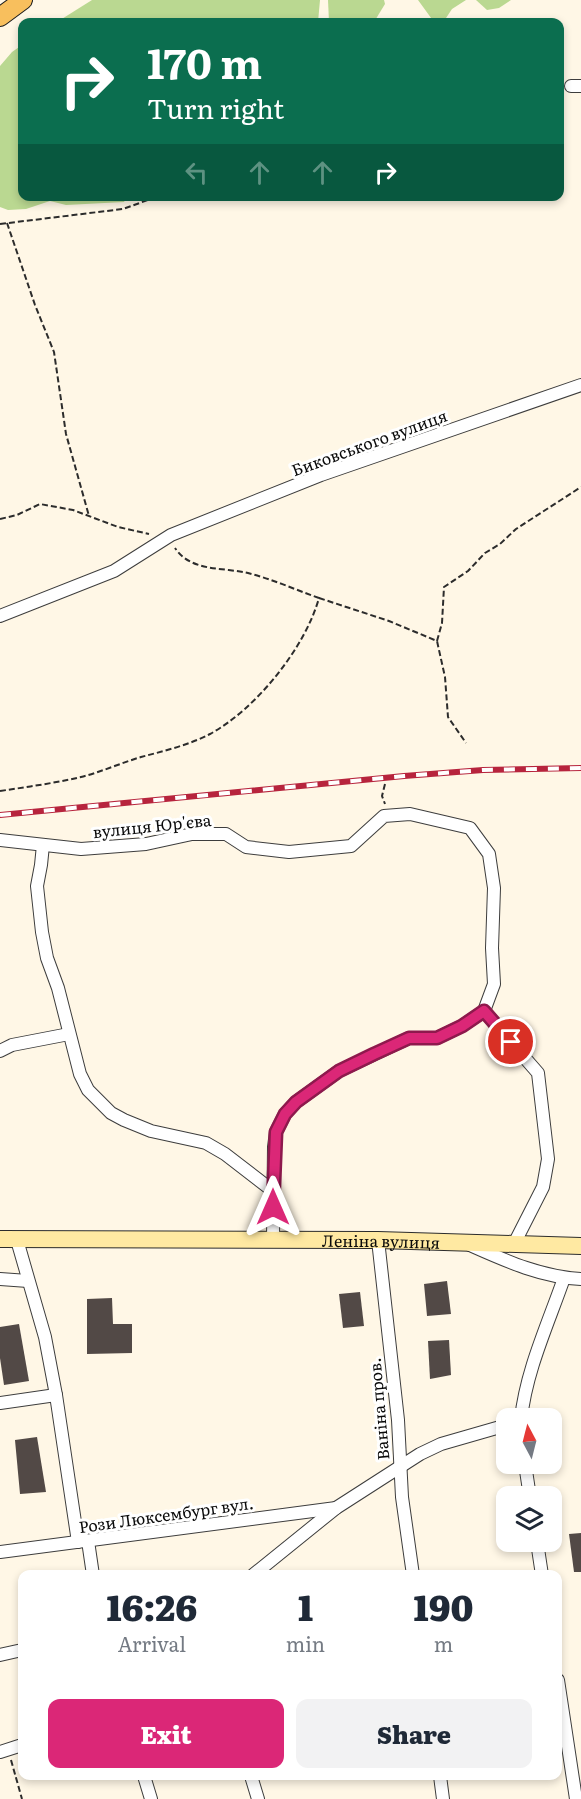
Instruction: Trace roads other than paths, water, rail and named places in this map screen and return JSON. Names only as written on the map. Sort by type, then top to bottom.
[{"type":"main road","points":[[0,17],[23,0]]},
{"type":"main road","name":"Леніна вулиця","points":[[0,1239],[378,1240],[581,1246]]},
{"type":"street","name":"Биковського вулиця","points":[[0,616],[114,571],[171,536],[321,476],[581,385]]},
{"type":"street","name":"вулиця Юр'єва","points":[[0,840],[81,849],[122,847],[192,834],[226,834],[246,847],[290,852],[351,846],[384,816],[390,815],[410,814],[470,828],[489,854],[494,888],[492,948],[494,984],[484,1011]]},
{"type":"street","points":[[43,845],[37,886],[47,958],[58,988],[80,1074],[88,1090],[111,1113],[151,1131],[206,1143],[225,1154],[273,1191]]},
{"type":"street","points":[[273,1239],[276,1132],[285,1114],[296,1102],[339,1071],[374,1054],[409,1038],[437,1038],[462,1026],[484,1011],[538,1073],[548,1159],[543,1187],[514,1244]]},
{"type":"street","points":[[0,1051],[12,1045],[69,1034]]},
{"type":"street","points":[[17,1239],[45,1337],[83,1542],[91,1570]]},
{"type":"street","name":"Ваніна пров.","points":[[378,1240],[398,1420],[399,1467],[412,1570]]},
{"type":"street","points":[[463,1242],[533,1272],[581,1279]]},
{"type":"street","points":[[523,1408],[532,1370],[564,1278]]},
{"type":"street","points":[[0,1279],[28,1281]]},
{"type":"street","points":[[0,1403],[56,1395]]},
{"type":"street","points":[[259,1570],[336,1508],[399,1467],[441,1444],[496,1428]]},
{"type":"street","name":"Рози Люксембург вул.","points":[[0,1552],[336,1508]]},
{"type":"street","points":[[539,1552],[541,1570]]},
{"type":"street","points":[[0,1655],[18,1651]]},
{"type":"street","points":[[562,1706],[576,1799]]},
{"type":"street","points":[[145,1780],[151,1799]]},
{"type":"street","points":[[252,1780],[258,1799]]},
{"type":"street","points":[[441,1780],[443,1799]]},
{"type":"railway","points":[[0,815],[404,776],[483,770],[581,768]]}]
